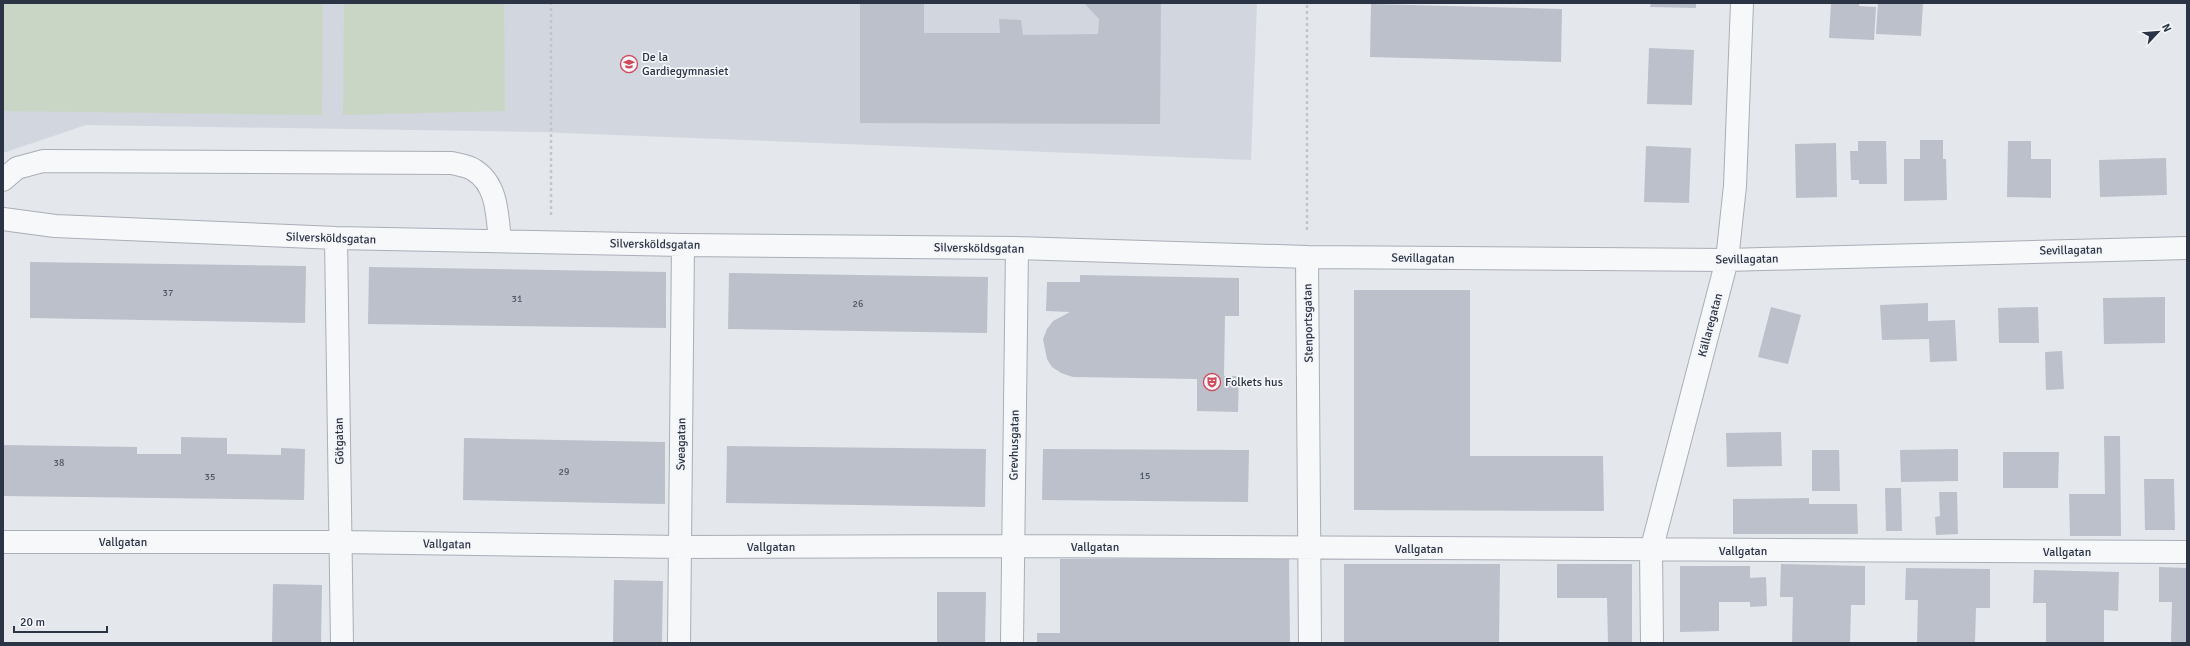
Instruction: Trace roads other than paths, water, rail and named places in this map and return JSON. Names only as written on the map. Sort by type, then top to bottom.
[{"type":"street","name":"Källaregatan","points":[[1652,643],[1651,551],[1727,260],[1735,186],[1742,3]]},
{"type":"street","points":[[3,180],[17,168],[43,162],[452,164],[473,169],[489,185],[495,200],[500,241]]},
{"type":"street","name":"Silversköldsgatan","points":[[3,219],[55,226],[336,238],[683,245],[1017,248],[1307,257]]},
{"type":"street","name":"Götgatan","points":[[336,238],[342,643]]},
{"type":"street","name":"Sveagatan","points":[[679,643],[683,245]]},
{"type":"street","name":"Grevhusgatan","points":[[1012,643],[1012,546],[1017,248]]},
{"type":"street","name":"Sevillagatan","points":[[1307,257],[1727,260],[2187,248]]},
{"type":"street","name":"Stenportsgatan","points":[[1307,257],[1310,643]]},
{"type":"street","name":"Vallgatan","points":[[3,542],[340,542],[679,547],[1012,546],[1651,551],[2187,552]]},
{"type":"place","name":"De la Gardiegymnasiet","points":[[629,64]]},
{"type":"place","name":"Folkets hus","points":[[1212,382]]}]
